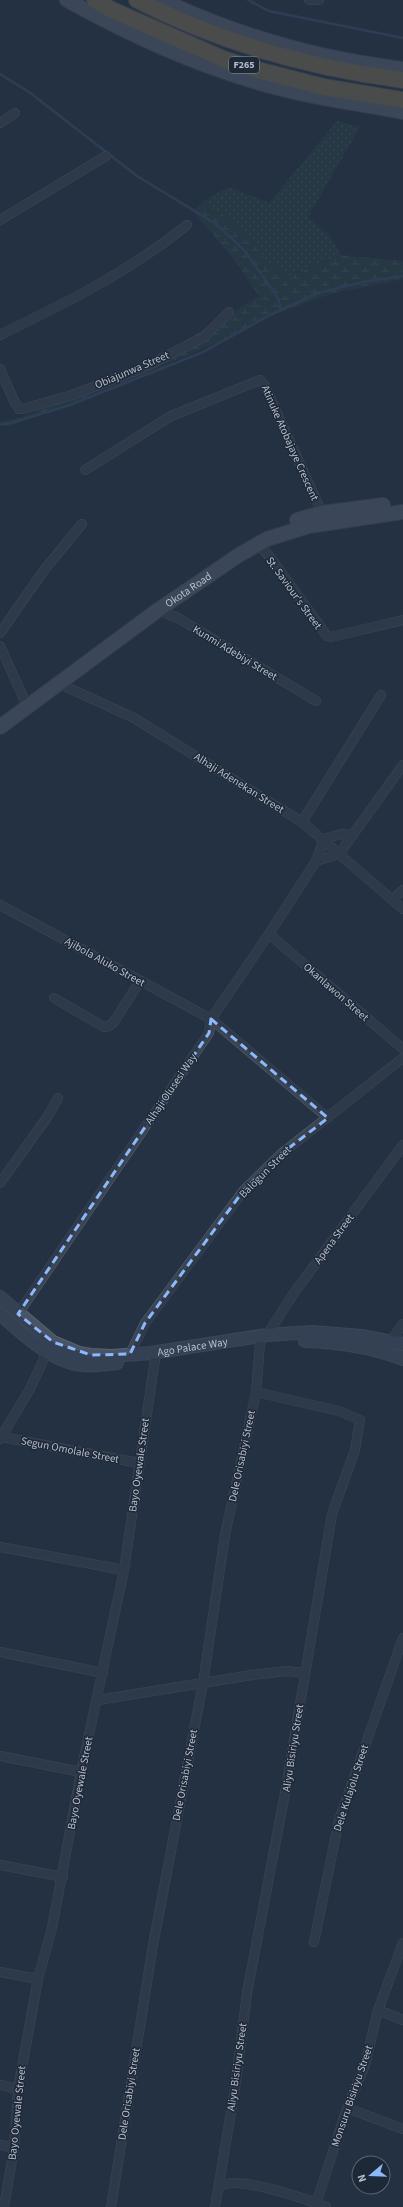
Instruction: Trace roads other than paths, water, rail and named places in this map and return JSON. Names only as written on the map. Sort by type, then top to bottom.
[{"type":"highway","name":"F265","points":[[95,0],[110,9],[226,60],[324,87],[403,100]]},
{"type":"highway","name":"F265","points":[[137,0],[199,28],[257,49],[318,66],[403,80]]},
{"type":"main road","points":[[67,0],[111,24],[225,72],[261,83],[328,99],[403,112]]},
{"type":"main road","points":[[162,0],[236,31],[298,50],[355,64],[403,69]]},
{"type":"main road","name":"Okota Road","points":[[0,717],[88,651],[258,544],[290,530],[378,511],[403,503]]},
{"type":"main road","name":"Okota Road","points":[[0,726],[220,558],[252,537],[282,523],[322,513],[378,511],[403,512]]},
{"type":"main road","name":"Ago Palace Way","points":[[0,1297],[18,1314],[53,1342],[66,1349],[79,1353],[103,1357],[264,1339],[312,1332],[361,1336],[403,1344]]},
{"type":"main road","name":"Ago Palace Way","points":[[0,1314],[47,1352],[82,1365],[155,1359],[264,1339],[318,1341],[380,1350],[403,1359]]},
{"type":"street","points":[[309,0],[319,0]]},
{"type":"street","points":[[0,123],[15,113]]},
{"type":"street","points":[[0,220],[106,156]]},
{"type":"street","points":[[0,335],[109,280],[163,244],[187,225]]},
{"type":"street","name":"Obiajunwa Street","points":[[0,369],[15,403],[19,409],[23,409],[72,395],[143,368],[204,337],[229,312]]},
{"type":"street","name":"Atinuke Atobajaye Crescent","points":[[85,470],[171,416],[260,380],[265,386],[322,513]]},
{"type":"street","points":[[0,633],[45,569],[82,524]]},
{"type":"street","name":"St. Saviour's Street","points":[[258,544],[270,558],[327,636],[331,637],[403,620]]},
{"type":"street","name":"Kunmi Adebiyi Street","points":[[156,608],[178,618],[316,701]]},
{"type":"street","points":[[0,646],[24,699]]},
{"type":"street","name":"Alhaji Adenekan Street","points":[[58,683],[134,718],[302,822],[403,909]]},
{"type":"street","points":[[302,822],[381,695]]},
{"type":"street","points":[[316,861],[339,854],[403,765]]},
{"type":"street","points":[[324,840],[342,834],[353,835]]},
{"type":"street","name":"Alhaji Olusesi Way","points":[[18,1314],[209,1033],[211,1019],[269,934],[316,861],[324,840]]},
{"type":"street","points":[[393,899],[403,890]]},
{"type":"street","name":"Ajibola Aluko Street","points":[[0,905],[211,1019],[328,1118]]},
{"type":"street","name":"Okanlawon Street","points":[[269,934],[403,1049]]},
{"type":"street","points":[[54,998],[99,1025],[109,1026],[140,981]]},
{"type":"street","name":"Balogun Street","points":[[130,1354],[145,1323],[244,1190],[281,1154],[403,1058]]},
{"type":"street","points":[[0,1183],[48,1116],[58,1098]]},
{"type":"street","name":"Apena Street","points":[[264,1339],[294,1293],[403,1144]]},
{"type":"street","points":[[390,1342],[403,1324]]},
{"type":"street","name":"Dele Orisabiyi Street","points":[[111,2207],[153,1945],[203,1683],[225,1535],[256,1392],[264,1339]]},
{"type":"street","points":[[1,1438],[30,1389],[47,1352]]},
{"type":"street","name":"Bayo Oyewale Street","points":[[4,2207],[14,2148],[18,2088],[38,1979],[52,1928],[63,1877],[81,1772],[98,1700],[124,1570],[155,1359]]},
{"type":"street","name":"Aliyu Bisiriyu Street","points":[[215,2207],[220,2186],[247,1993],[286,1788],[332,1514],[356,1450],[360,1420],[339,1411],[256,1392]]},
{"type":"street","name":"Segun Omolale Street","points":[[1,1438],[139,1463]]},
{"type":"street","points":[[0,1547],[124,1570]]},
{"type":"street","name":"Dele Kulajolu Street","points":[[314,1942],[339,1820],[403,1638]]},
{"type":"street","points":[[0,1652],[103,1674]]},
{"type":"street","points":[[98,1700],[282,1671],[305,1673]]},
{"type":"street","points":[[0,1756],[81,1772]]},
{"type":"street","points":[[0,1864],[63,1877]]},
{"type":"street","name":"Monsuru Bisiriyu Street","points":[[316,2205],[347,2108],[365,2065],[378,2010],[403,1943]]},
{"type":"street","points":[[0,1972],[38,1979]]},
{"type":"street","points":[[378,2010],[403,2020]]},
{"type":"street","points":[[0,2085],[18,2088]]},
{"type":"street","points":[[347,2108],[403,2129]]},
{"type":"street","points":[[0,2146],[14,2148]]},
{"type":"street","points":[[220,2186],[225,2183],[244,2184],[272,2189],[316,2205],[326,2207]]},
{"type":"waterway","points":[[248,0],[269,11],[403,38]]},
{"type":"waterway","points":[[0,74],[29,92],[137,176],[216,224],[245,251],[278,298],[281,310]]},
{"type":"waterway","points":[[0,424],[11,423],[70,405],[203,352],[270,315],[318,293],[363,282],[403,276]]}]
